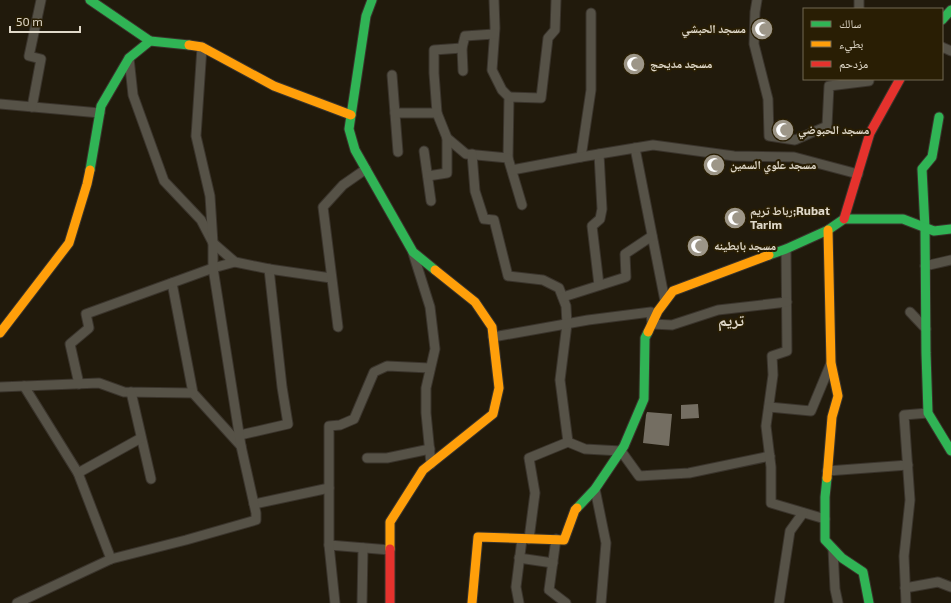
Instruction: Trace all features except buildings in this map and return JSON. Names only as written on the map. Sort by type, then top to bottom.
[{"type":"street","points":[[32,107],[40,59],[29,56],[41,0]]},
{"type":"street","points":[[90,0],[150,41],[202,47],[274,86],[351,115]]},
{"type":"street","points":[[372,0],[366,16],[349,129],[355,150],[413,252],[430,307],[435,349],[426,388],[426,413],[431,464]]},
{"type":"street","points":[[494,0],[492,70],[502,90],[509,97],[541,98],[548,38],[555,30],[556,0]]},
{"type":"street","points":[[757,0],[754,44],[768,99],[769,136],[795,140],[827,126],[829,86],[868,80]]},
{"type":"street","points":[[943,19],[951,10]]},
{"type":"street","points":[[581,157],[592,90],[591,13]]},
{"type":"street","points":[[464,71],[462,48],[465,36],[494,34]]},
{"type":"street","points":[[0,333],[69,243],[87,184],[101,106],[129,58],[150,41]]},
{"type":"street","points":[[18,603],[111,559],[256,520],[212,268],[213,243],[210,196],[196,136],[202,47]]},
{"type":"street","points":[[428,176],[447,174],[447,138],[437,113],[434,50],[462,48]]},
{"type":"street","points":[[129,58],[133,95],[164,182],[201,220],[213,243],[235,262]]},
{"type":"street","points":[[392,75],[398,152]]},
{"type":"street","points":[[844,219],[870,134],[899,80]]},
{"type":"street","points":[[509,97],[508,158],[522,205]]},
{"type":"street","points":[[0,104],[100,113]]},
{"type":"street","points":[[395,113],[437,113]]},
{"type":"street","points":[[939,117],[932,157],[922,169],[925,228],[928,413],[951,452]]},
{"type":"street","points":[[447,138],[466,154],[508,158]]},
{"type":"street","points":[[512,170],[653,145],[734,156],[794,157],[858,174]]},
{"type":"street","points":[[636,148],[665,301]]},
{"type":"street","points":[[424,151],[431,201]]},
{"type":"street","points":[[472,154],[475,191],[484,219],[494,220],[508,276],[543,280],[559,288],[563,297],[566,306],[567,324],[560,380],[568,442]]},
{"type":"street","points":[[599,154],[602,209],[600,219],[592,226],[599,285]]},
{"type":"street","points":[[338,327],[322,207],[343,186],[366,169]]},
{"type":"street","points":[[472,603],[478,537],[564,540],[575,510],[595,489],[624,446],[644,399],[645,338],[658,311],[673,291],[786,249],[828,230],[844,219],[902,219],[934,231],[951,229]]},
{"type":"street","points":[[828,230],[831,364],[838,396],[832,417],[827,471],[825,497],[825,540],[842,558],[863,572],[869,603]]},
{"type":"street","points":[[563,297],[626,277],[625,254],[652,236]]},
{"type":"street","points":[[786,249],[787,351],[772,356],[773,375],[766,426],[771,467],[771,503],[825,519]]},
{"type":"street","points":[[390,603],[390,522],[423,470],[492,414],[499,388],[492,328],[475,302],[413,252]]},
{"type":"street","points":[[925,266],[951,260]]},
{"type":"street","points":[[79,384],[70,344],[89,328],[86,314],[212,268],[235,262],[269,269],[331,278]]},
{"type":"street","points":[[240,435],[288,424],[282,387],[269,269]]},
{"type":"street","points":[[172,283],[193,392],[242,446]]},
{"type":"street","points":[[652,324],[672,325],[718,310],[786,302]]},
{"type":"street","points":[[493,336],[588,320],[650,312],[652,324]]},
{"type":"street","points":[[910,312],[926,330]]},
{"type":"street","points":[[769,407],[811,411],[831,364]]},
{"type":"street","points":[[335,603],[330,545],[329,426],[340,426],[354,419],[374,372],[387,366],[430,368]]},
{"type":"street","points":[[0,387],[99,383],[124,392],[193,392]]},
{"type":"street","points":[[24,386],[78,472],[111,559]]},
{"type":"street","points":[[132,392],[151,479]]},
{"type":"street","points":[[906,603],[904,556],[910,500],[904,415],[928,413]]},
{"type":"street","points":[[78,472],[141,438]]},
{"type":"street","points":[[519,603],[516,587],[519,558],[525,539],[535,493],[529,458],[568,442],[585,449],[621,451]]},
{"type":"street","points":[[367,458],[387,458],[430,448]]},
{"type":"street","points":[[621,451],[639,476],[689,473],[770,456]]},
{"type":"street","points":[[827,471],[908,465]]},
{"type":"street","points":[[254,504],[329,488]]},
{"type":"street","points":[[595,489],[606,543],[601,603]]},
{"type":"street","points":[[779,603],[790,531],[803,513]]},
{"type":"street","points":[[556,540],[550,590],[566,603]]},
{"type":"street","points":[[330,545],[390,550]]},
{"type":"street","points":[[362,603],[363,548]]},
{"type":"street","points":[[834,549],[835,589],[838,603]]},
{"type":"street","points":[[519,558],[553,563]]},
{"type":"street","points":[[905,588],[938,582],[951,587]]},
{"type":"traffic: fast","points":[[90,0],[150,41]]},
{"type":"traffic: fast","points":[[372,0],[366,16],[349,129],[355,150],[413,252],[435,270]]},
{"type":"traffic: fast","points":[[943,19],[951,10]]},
{"type":"traffic: fast","points":[[90,170],[101,106],[129,58],[150,41],[189,45]]},
{"type":"traffic: fast","points":[[939,117],[932,157],[922,169],[925,228],[928,413],[951,451]]},
{"type":"traffic: fast","points":[[769,255],[828,230],[844,219],[903,219],[934,231],[951,229]]},
{"type":"traffic: fast","points":[[577,508],[595,489],[624,446],[644,399],[645,338],[648,332]]},
{"type":"traffic: fast","points":[[827,478],[825,497],[825,540],[842,558],[863,572],[869,603]]},
{"type":"traffic: slow","points":[[189,45],[202,47],[274,86],[351,115]]},
{"type":"traffic: slow","points":[[0,333],[69,243],[90,170]]},
{"type":"traffic: slow","points":[[827,478],[832,417],[838,396],[831,363],[828,230]]},
{"type":"traffic: slow","points":[[648,332],[658,311],[673,291],[769,255]]},
{"type":"traffic: slow","points":[[390,549],[390,522],[423,470],[493,414],[499,388],[492,327],[475,302],[435,270]]},
{"type":"traffic: slow","points":[[472,603],[478,537],[564,540],[577,508]]},
{"type":"traffic: jam","points":[[844,219],[870,133],[899,80]]},
{"type":"traffic: jam","points":[[390,549],[390,603]]},
{"type":"place","name":"مسجد الحبشي","points":[[762,29]]},
{"type":"place","name":"مسجد مديحج","points":[[634,64]]},
{"type":"place","name":"مسجد الحبوضي","points":[[783,130]]},
{"type":"place","name":"مسجد علوي السمين","points":[[714,165]]},
{"type":"place","name":"رباط تريم;Rubat Tarim","points":[[735,218]]},
{"type":"place","name":"مسجد بابطينه","points":[[698,246]]},
{"type":"district","name":"تريم","points":[[731,320]]}]
